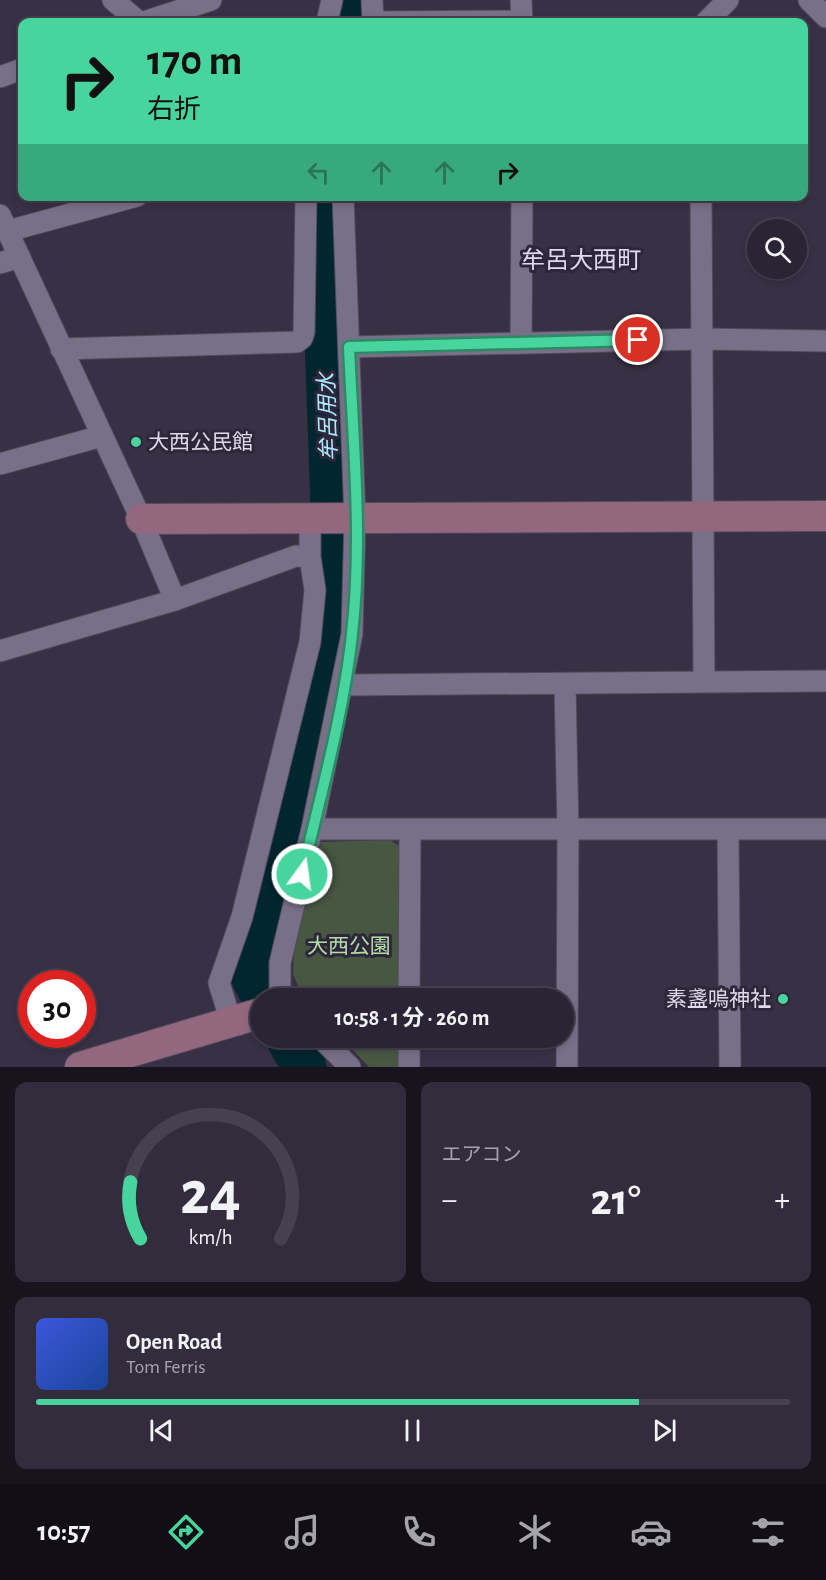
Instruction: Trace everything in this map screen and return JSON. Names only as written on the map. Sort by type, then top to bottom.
[{"type":"street","points":[[113,0],[134,18]]},
{"type":"street","points":[[156,18],[211,0]]},
{"type":"street","points":[[328,18],[332,0]]},
{"type":"street","points":[[372,0],[374,18]]},
{"type":"street","points":[[710,18],[728,0]]},
{"type":"street","points":[[809,0],[826,17]]},
{"type":"street","points":[[448,18],[522,14]]},
{"type":"street","points":[[0,77],[18,70]]},
{"type":"street","points":[[112,201],[4,223],[141,519],[175,600]]},
{"type":"street","points":[[61,349],[297,342],[302,338],[304,332],[306,201]]},
{"type":"street","points":[[280,988],[280,963],[344,685],[352,634],[332,519],[349,347],[343,201]]},
{"type":"street","points":[[521,342],[522,201]]},
{"type":"street","points":[[701,201],[700,517],[704,682]]},
{"type":"street","points":[[0,263],[20,257]]},
{"type":"street","points":[[349,347],[701,339],[826,341]]},
{"type":"street","points":[[0,464],[102,436]]},
{"type":"street","points":[[141,519],[826,516]]},
{"type":"street","points":[[80,1067],[135,1059],[247,1018],[219,984],[242,917],[310,642],[315,590],[310,557],[332,519]]},
{"type":"street","points":[[0,651],[175,600],[296,556],[310,557]]},
{"type":"street","points":[[344,685],[564,685],[826,681]]},
{"type":"street","points":[[564,685],[568,829],[567,1067]]},
{"type":"street","points":[[312,829],[826,829]]},
{"type":"street","points":[[728,829],[730,1067]]},
{"type":"street","points":[[409,988],[410,830]]},
{"type":"street","points":[[331,1048],[350,1067]]},
{"type":"street","points":[[409,1048],[409,1067]]},
{"type":"green space","name":"大西公園","points":[[390,840],[401,847],[401,988],[299,988],[293,974],[294,945],[321,842]]},
{"type":"green space","points":[[351,1048],[401,1048],[401,1067],[369,1067]]},
{"type":"waterway","name":"牟呂用水","points":[[351,18],[354,0]]},
{"type":"waterway","name":"牟呂用水","points":[[256,988],[251,979],[290,798],[329,637],[332,560],[321,256],[322,201]]},
{"type":"waterway","points":[[290,1048],[307,1067]]},
{"type":"place","name":"大西公民館","points":[[136,442]]},
{"type":"place","name":"素盞嗚神社","points":[[783,999]]},
{"type":"district","name":"牟呂大西町","points":[[581,260]]},
{"type":"route","points":[[302,874],[344,685],[352,634],[356,543],[349,347],[638,340]]}]
